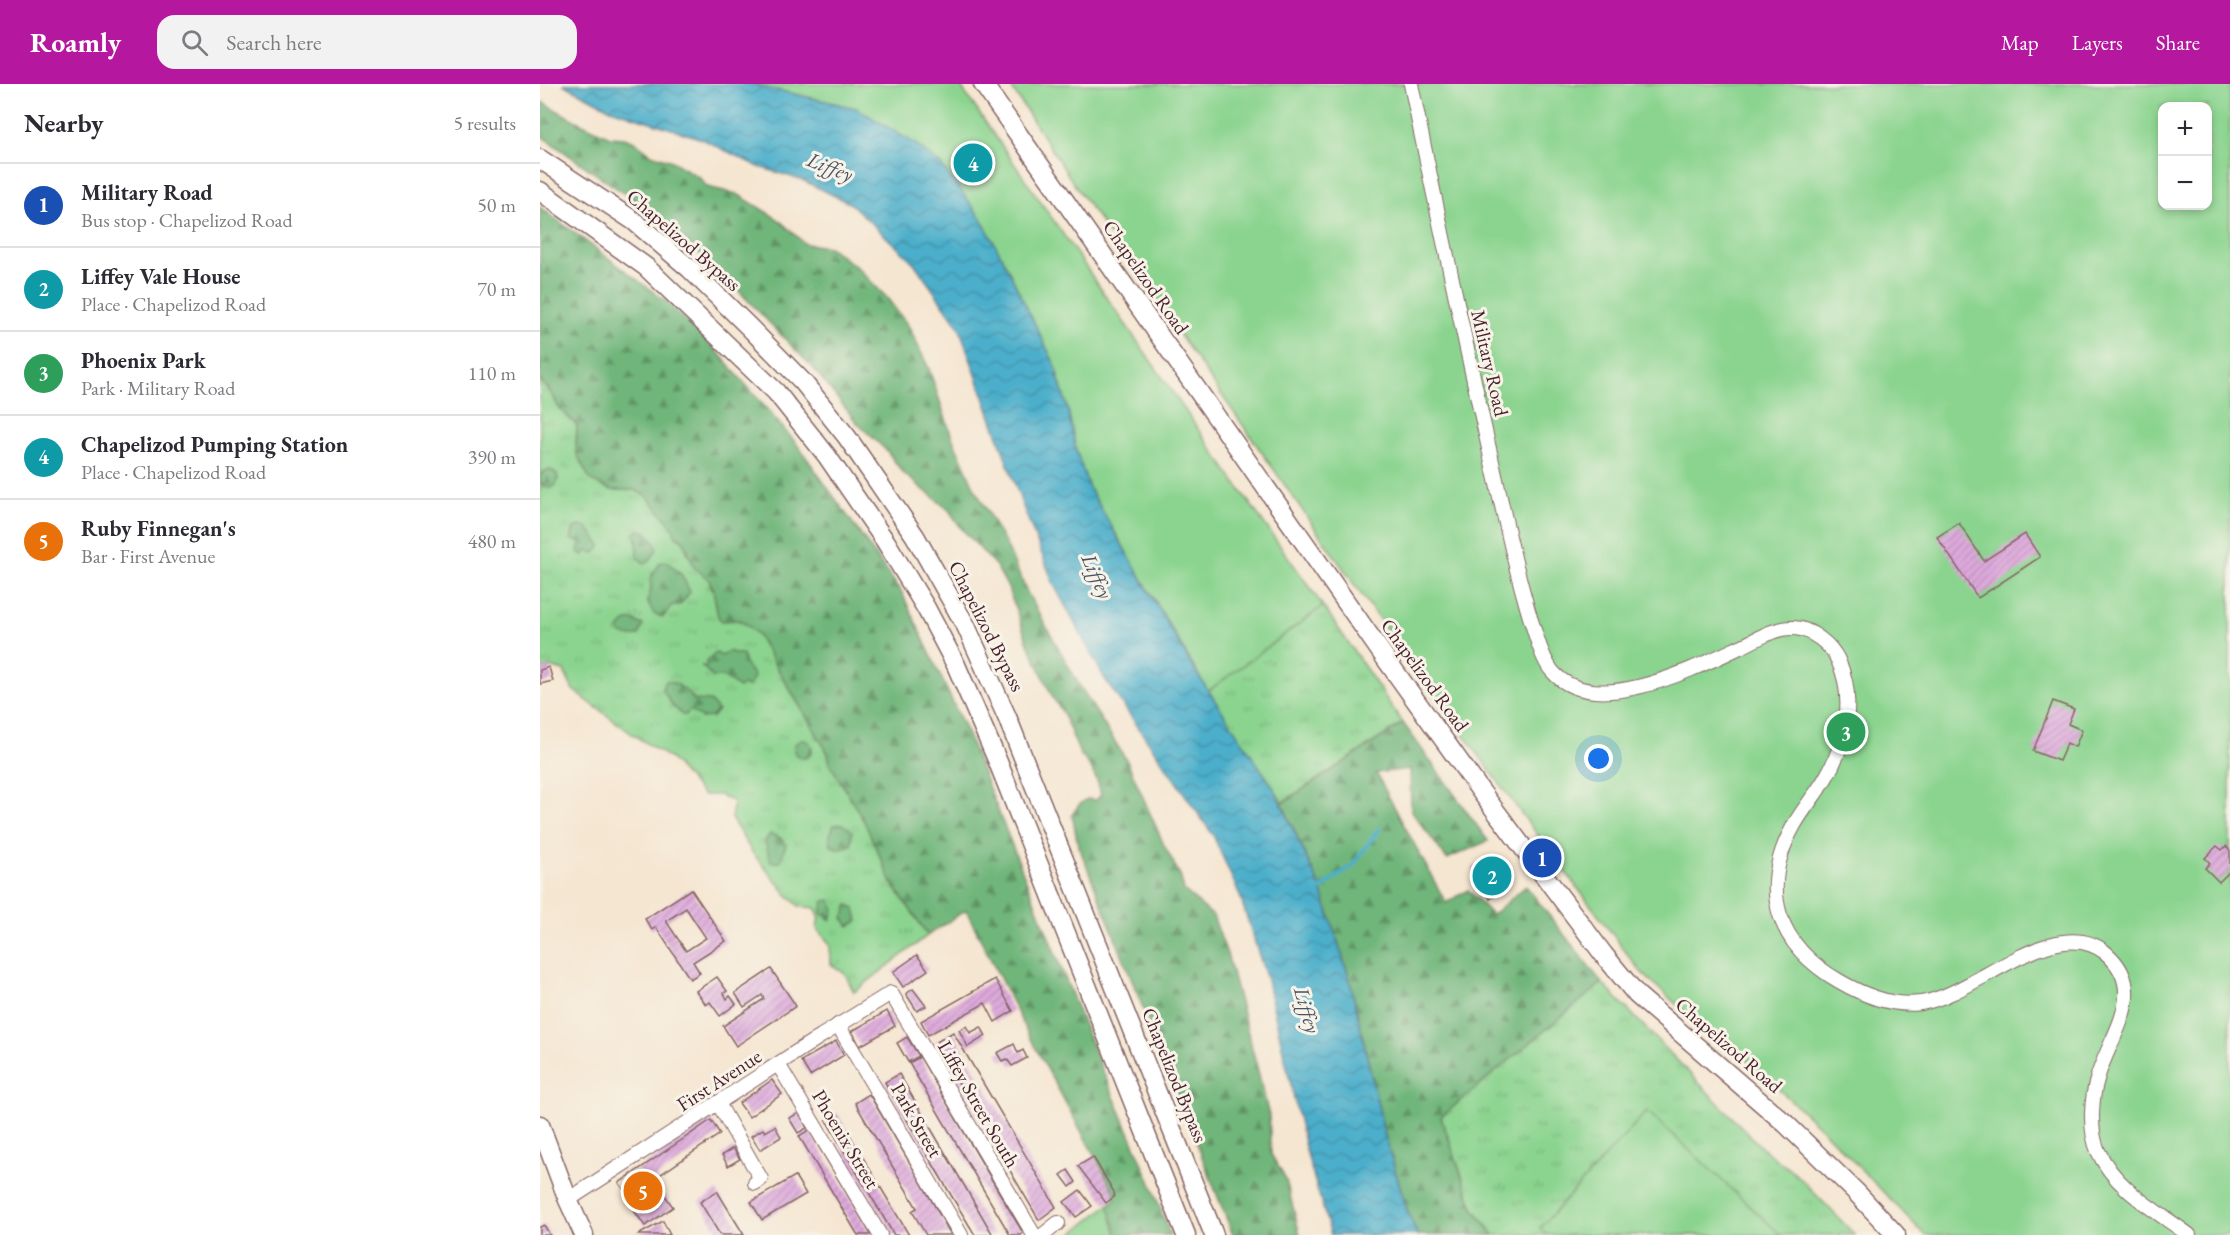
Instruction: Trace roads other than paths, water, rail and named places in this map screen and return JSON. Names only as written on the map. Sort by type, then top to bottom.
[{"type":"main road","name":"Chapelizod Road","points":[[983,84],[1388,662],[1482,793],[1604,955],[1637,995],[1786,1124],[1856,1192],[1896,1235]]},
{"type":"main road","name":"Chapelizod Bypass","points":[[540,159],[634,221],[690,269],[750,328],[803,382],[847,437],[915,536],[966,626],[1007,717],[1214,1235]]},
{"type":"main road","points":[[540,191],[646,267],[776,392],[827,456],[886,542],[926,608],[956,665],[993,751],[1186,1235]]},
{"type":"main road","points":[[540,1125],[568,1200],[584,1235]]},
{"type":"street","name":"Military Road","points":[[1411,84],[1451,280],[1520,585],[1542,651],[1551,670],[1565,682],[1581,689],[1606,692],[1638,687],[1681,674],[1769,633],[1795,628],[1824,641],[1836,656],[1843,673],[1848,710],[1838,753],[1827,776],[1792,828],[1780,858],[1776,893],[1780,921],[1792,943],[1812,962],[1838,981],[1865,994],[1895,1003],[1922,1003],[1949,995],[2025,954],[2050,944],[2066,941],[2085,942],[2103,950],[2121,972],[2127,1001],[2122,1020],[2097,1076],[2093,1103],[2093,1131],[2097,1149],[2108,1168],[2131,1193],[2189,1235]]},
{"type":"street","name":"First Avenue","points":[[568,1200],[891,993]]},
{"type":"street","name":"Liffey Street South","points":[[891,993],[1034,1235]]},
{"type":"street","name":"Park Street","points":[[838,1025],[962,1235]]},
{"type":"street","name":"Phoenix Street","points":[[778,1064],[880,1235]]},
{"type":"street","points":[[718,1103],[761,1179],[755,1183]]},
{"type":"street","points":[[1043,1235],[1058,1223]]},
{"type":"water","name":"Liffey","points":[[563,84],[750,84],[856,108],[914,143],[942,166],[968,200],[1001,255],[1054,363],[1068,410],[1076,450],[1089,488],[1194,669],[1275,790],[1321,889],[1349,977],[1385,1136],[1407,1210],[1418,1235],[1331,1235],[1306,1151],[1267,980],[1240,896],[1213,835],[1105,679],[1055,587],[1022,504],[959,327],[914,263],[851,204],[802,180],[759,167],[702,139],[611,109]]},
{"type":"waterway","points":[[1321,889],[1353,865],[1379,829]]},
{"type":"place","name":"Chapelizod Pumping Station","points":[[973,163]]},
{"type":"place","name":"Phoenix Park","points":[[1846,732]]},
{"type":"place","name":"Military Road","points":[[1542,858]]},
{"type":"place","name":"Liffey Vale House","points":[[1492,876]]},
{"type":"place","name":"Ruby Finnegan's","points":[[643,1191]]}]
